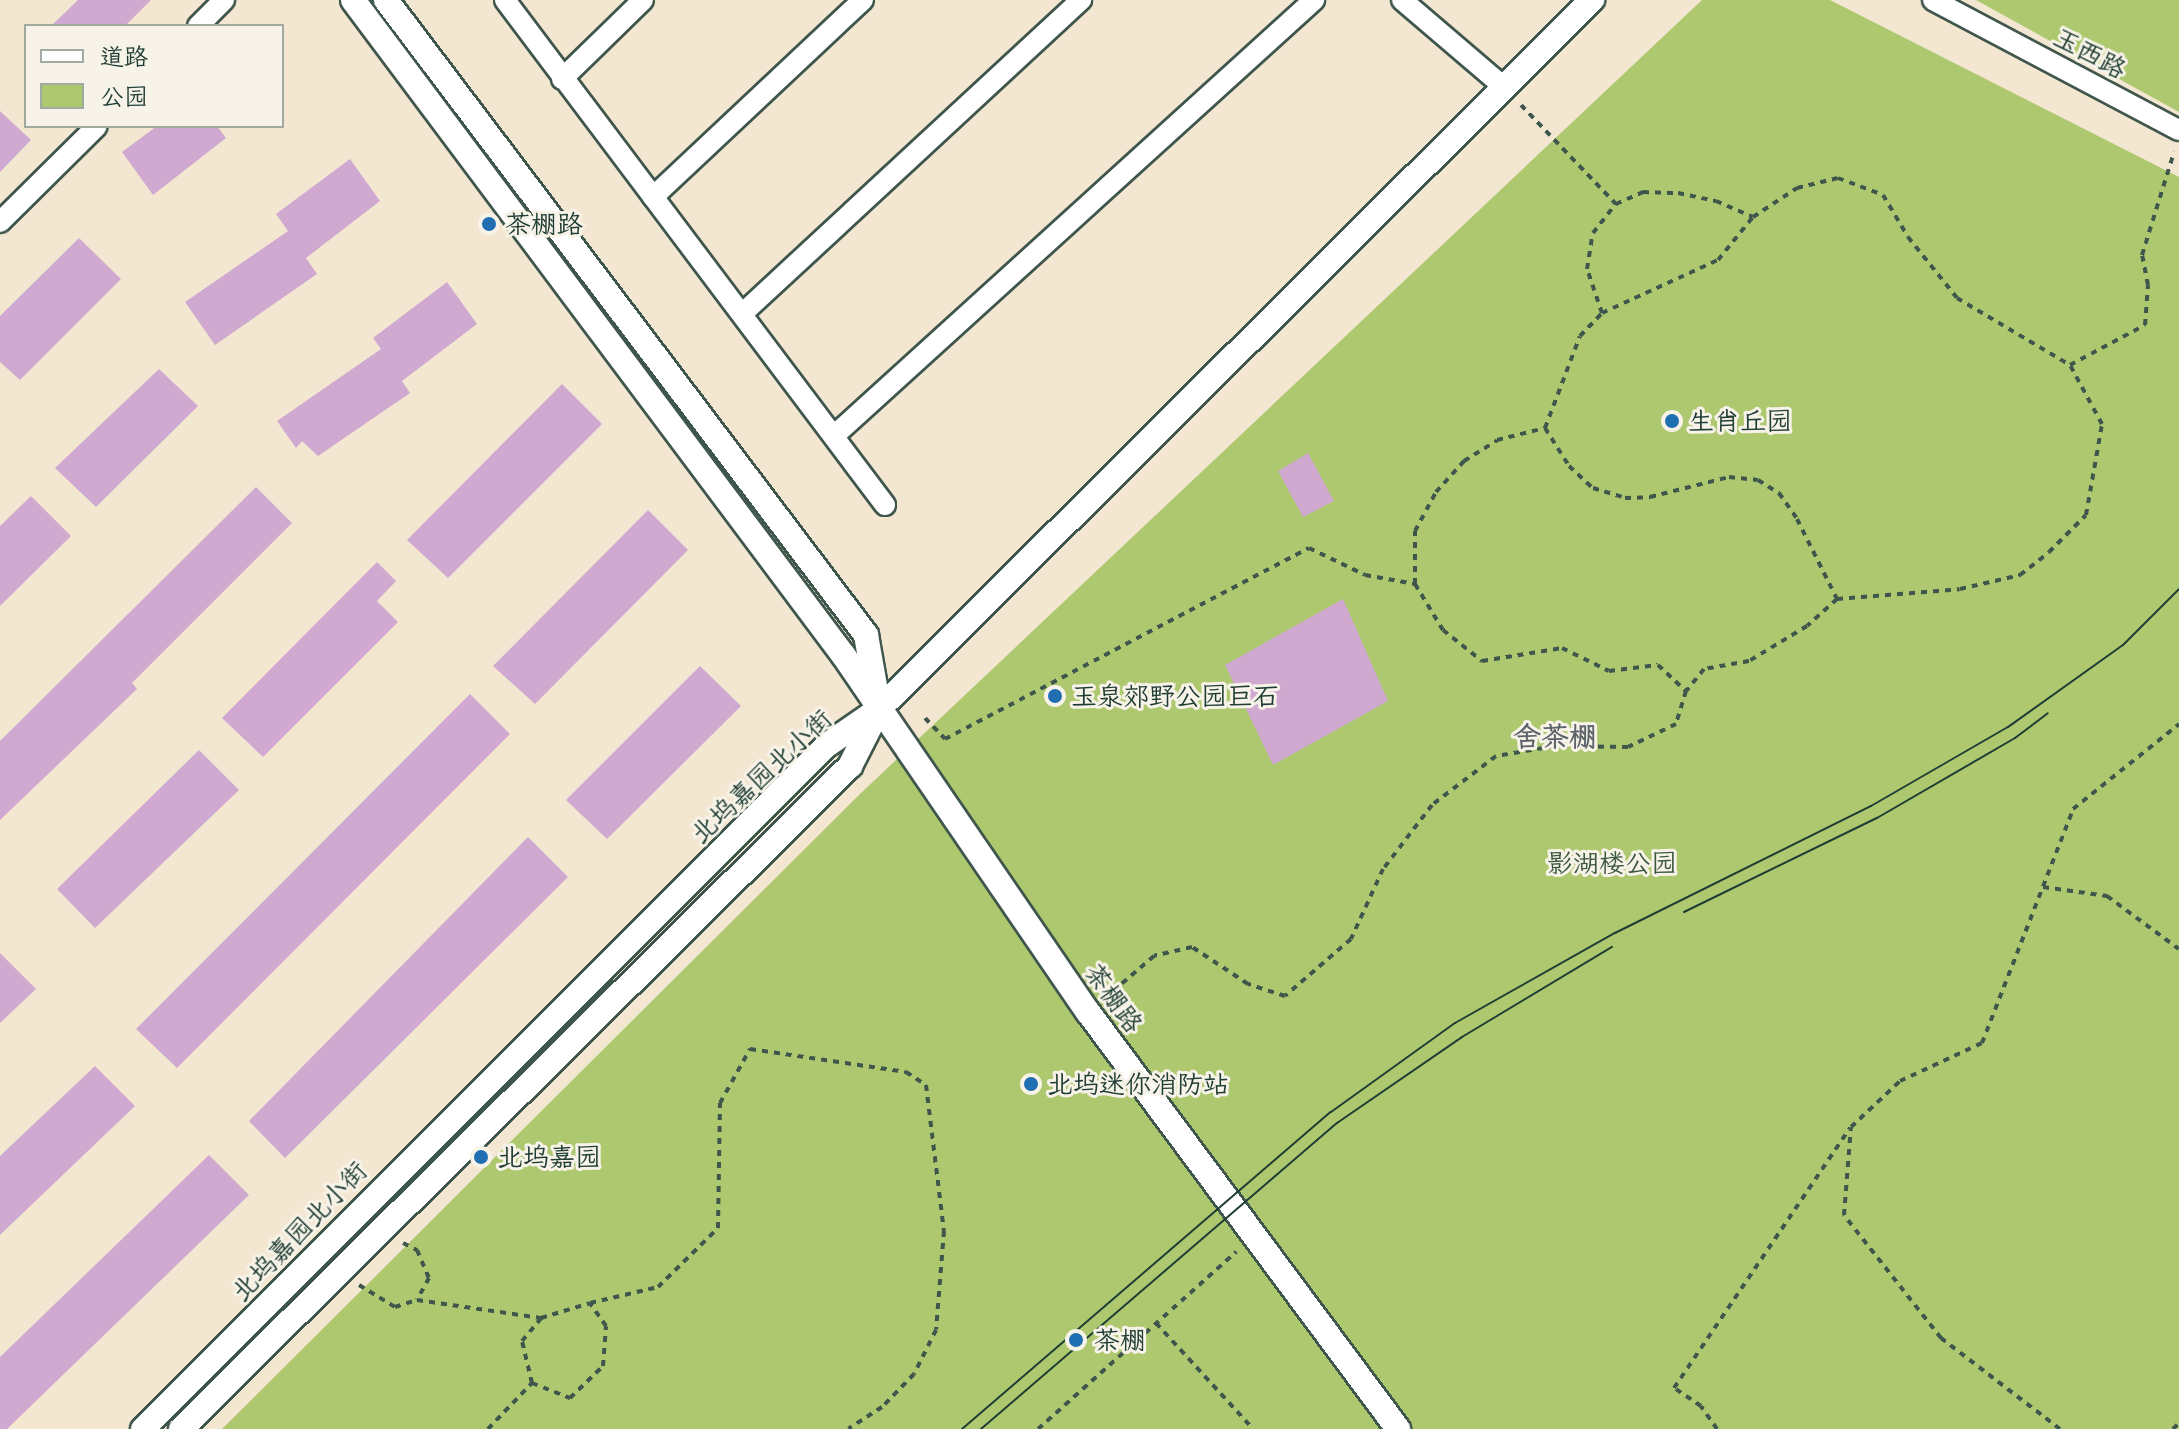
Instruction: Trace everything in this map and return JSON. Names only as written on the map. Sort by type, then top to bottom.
[{"type":"street","points":[[200,24],[224,0]]},
{"type":"street","name":"茶棚路","points":[[353,0],[879,709],[1088,1012],[1398,1429]]},
{"type":"street","name":"茶棚路","points":[[386,0],[866,635],[879,709]]},
{"type":"street","points":[[505,0],[562,79],[743,313],[793,385],[836,434],[885,505]]},
{"type":"street","points":[[562,79],[643,0]]},
{"type":"street","points":[[653,197],[863,0]]},
{"type":"street","points":[[743,313],[1081,0]]},
{"type":"street","points":[[836,434],[1314,0]]},
{"type":"street","points":[[1402,0],[1504,87]]},
{"type":"street","points":[[879,709],[1592,0]]},
{"type":"street","name":"玉西路","points":[[1933,0],[2178,138]]},
{"type":"street","points":[[0,222],[95,128]]},
{"type":"street","name":"北坞嘉园北小街","points":[[181,1429],[850,766],[879,709]]},
{"type":"street","name":"北坞嘉园北小街","points":[[143,1429],[827,745],[879,709]]},
{"type":"path","points":[[1504,87],[1616,204]]},
{"type":"path","points":[[2070,365],[2145,325],[2148,285],[2142,255],[2178,138]]},
{"type":"path","points":[[1088,1012],[1154,956],[1192,947],[1248,984],[1285,996],[1351,939],[1383,869],[1432,805],[1496,756],[1555,746],[1628,747],[1676,724],[1686,691],[1704,669],[1749,661],[1807,626],[1837,599],[1960,589],[2020,575],[2086,515],[2102,424],[2070,365],[1957,298],[1908,237],[1883,195],[1838,178],[1797,188],[1753,217],[1718,260],[1602,313],[1580,336],[1545,428]]},
{"type":"path","points":[[1602,313],[1587,269],[1593,233],[1616,204],[1643,192],[1678,193],[1716,201],[1753,217]]},
{"type":"path","points":[[1545,428],[1569,466],[1593,488],[1625,498],[1729,477],[1758,480],[1779,493],[1797,519],[1837,599]]},
{"type":"path","points":[[1545,428],[1497,440],[1464,461],[1436,492],[1415,531],[1415,584],[1443,630],[1482,661],[1562,648],[1609,671],[1658,665],[1686,691]]},
{"type":"path","points":[[925,718],[945,739],[1309,548],[1365,575],[1415,584]]},
{"type":"path","points":[[1717,1429],[1701,1406],[1674,1388],[1851,1127],[1900,1081],[1982,1043],[2073,809],[2179,724]]},
{"type":"path","points":[[2043,887],[2107,896],[2179,949]]},
{"type":"path","points":[[339,1270],[378,1301],[395,1307],[417,1300],[541,1318],[658,1287],[718,1228],[720,1103],[750,1049],[906,1072],[926,1085],[944,1231],[936,1330],[914,1374],[882,1407],[848,1429]]},
{"type":"path","points":[[1851,1127],[1844,1215],[1941,1338],[2060,1429]]},
{"type":"path","points":[[379,1230],[417,1250],[429,1278],[417,1300]]},
{"type":"path","points":[[1038,1429],[1254,1236]]},
{"type":"path","points":[[532,1383],[570,1398],[603,1366],[606,1326],[590,1303]]},
{"type":"path","points":[[532,1383],[522,1341],[541,1318]]},
{"type":"path","points":[[1156,1323],[1253,1429]]},
{"type":"path","points":[[488,1429],[532,1383]]},
{"type":"path","points":[[2173,1429],[2179,1423]]},
{"type":"green space","name":"影湖楼公园","points":[[1702,0],[1830,0],[2179,177],[2179,1429],[222,1429],[861,793]]},
{"type":"green space","points":[[1976,0],[2179,0],[2179,112]]},
{"type":"building","points":[[78,0],[151,0],[127,24],[53,24]]},
{"type":"building","points":[[0,111],[31,140],[0,172]]},
{"type":"building","points":[[154,128],[218,128],[226,138],[153,195],[122,152]]},
{"type":"building","points":[[350,159],[380,201],[306,258],[317,274],[215,345],[185,302],[288,231],[276,214]]},
{"type":"building","points":[[79,238],[121,279],[20,380],[0,362],[0,316]]},
{"type":"building","points":[[447,282],[477,324],[402,381],[410,393],[318,456],[302,441],[296,448],[277,421],[381,349],[373,338]]},
{"type":"building","points":[[159,369],[198,406],[96,507],[55,468]]},
{"type":"building","points":[[562,384],[602,424],[448,578],[407,540]]},
{"type":"building","points":[[1308,453],[1334,501],[1303,517],[1278,471]]},
{"type":"building","points":[[256,487],[292,523],[132,683],[137,689],[0,820],[0,741]]},
{"type":"building","points":[[31,496],[71,536],[0,606],[0,526]]},
{"type":"building","points":[[648,510],[688,550],[535,704],[493,666]]},
{"type":"building","points":[[377,562],[396,581],[377,601],[398,622],[263,757],[222,718]]},
{"type":"building","points":[[1343,599],[1388,701],[1273,765],[1225,665]]},
{"type":"building","points":[[700,666],[741,706],[607,839],[566,800]]},
{"type":"building","points":[[470,694],[510,734],[177,1068],[136,1029]]},
{"type":"building","points":[[199,750],[239,790],[95,928],[57,889]]},
{"type":"building","points":[[528,837],[568,877],[285,1158],[249,1121]]},
{"type":"building","points":[[0,953],[36,989],[0,1023]]},
{"type":"building","points":[[95,1066],[135,1106],[0,1235],[0,1156]]},
{"type":"building","points":[[209,1155],[249,1195],[7,1429],[0,1429],[0,1357]]},
{"type":"tram line","points":[[962,1429],[1331,1112],[1455,1023],[1615,933],[1871,806],[2008,727],[2123,645],[2179,589]]},
{"type":"tram line","points":[[1684,912],[1877,818],[2015,738],[2048,713]]},
{"type":"tram line","points":[[981,1429],[1337,1123],[1462,1037],[1612,947]]},
{"type":"place","name":"茶棚路","points":[[489,224]]},
{"type":"place","name":"生肖丘园","points":[[1672,421]]},
{"type":"place","name":"玉泉郊野公园巨石","points":[[1055,696]]},
{"type":"place","name":"北坞迷你消防站","points":[[1031,1084]]},
{"type":"place","name":"北坞嘉园","points":[[481,1157]]},
{"type":"place","name":"茶棚","points":[[1076,1340]]},
{"type":"district","name":"舍茶棚","points":[[1555,736]]}]
